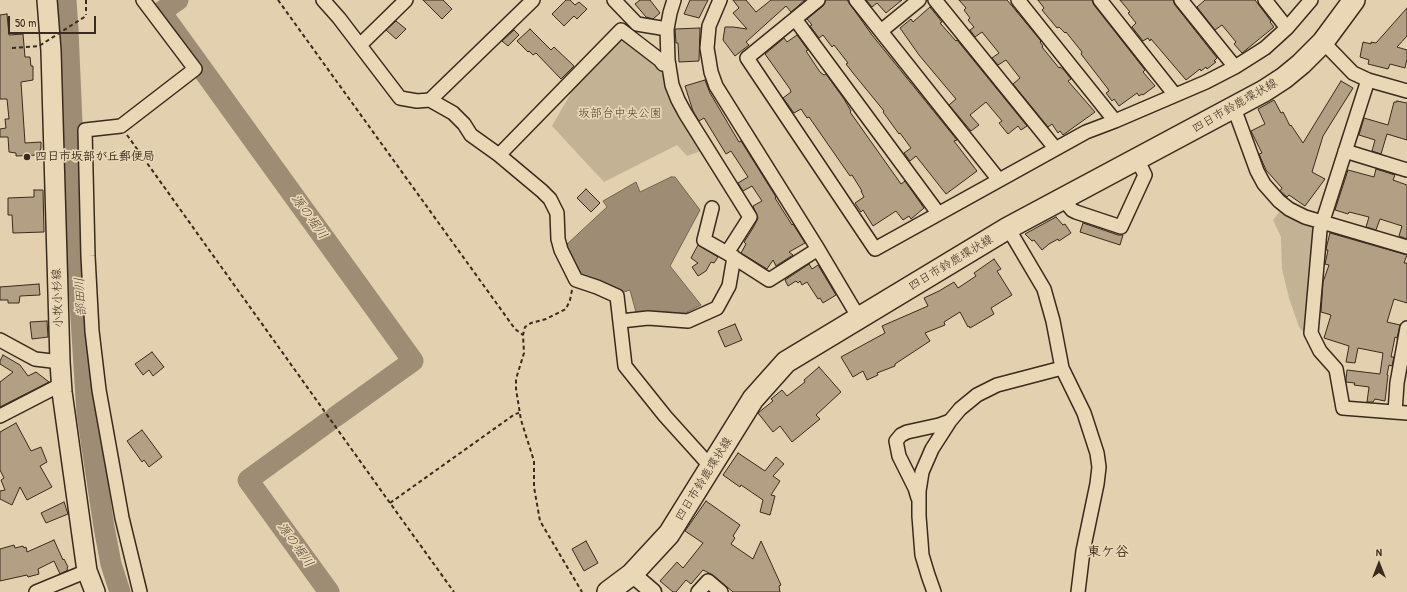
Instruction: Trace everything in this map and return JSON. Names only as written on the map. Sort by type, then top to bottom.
[{"type":"main road","name":"小牧小杉線","points":[[47,0],[51,51],[60,362],[87,571],[95,592]]},
{"type":"main road","name":"四日市鈴鹿環状線","points":[[608,592],[632,574],[669,534],[753,399],[786,362],[1008,228],[1264,91],[1284,78],[1301,64],[1323,42],[1354,0]]},
{"type":"street","points":[[140,592],[122,518],[104,419],[92,331],[88,256],[85,130],[121,126],[196,69],[143,0]]},
{"type":"street","points":[[323,0],[339,18],[400,98],[417,101],[430,100],[453,112],[464,124],[471,135],[499,155],[542,191],[550,200],[557,213],[558,239],[561,250],[576,280],[598,287],[617,296],[625,366],[665,416],[711,467]]},
{"type":"street","points":[[360,46],[406,0]]},
{"type":"street","points":[[430,100],[533,0]]},
{"type":"street","points":[[614,0],[636,24],[667,29]]},
{"type":"street","points":[[621,321],[648,318],[688,321],[717,308],[728,286],[730,255],[750,216],[681,106],[672,85],[669,65],[667,29],[674,0]]},
{"type":"street","points":[[720,0],[709,26],[708,43],[711,72],[716,86],[818,249],[859,318]]},
{"type":"street","points":[[818,0],[747,58],[875,249],[1086,132],[1175,95],[1235,67],[1265,48],[1287,28],[1311,0]]},
{"type":"street","points":[[856,0],[999,180]]},
{"type":"street","points":[[881,31],[919,0]]},
{"type":"street","points":[[935,0],[1055,148]]},
{"type":"street","points":[[1018,0],[1114,121]]},
{"type":"street","points":[[1100,0],[1175,95]]},
{"type":"street","points":[[1181,0],[1235,67]]},
{"type":"street","points":[[1265,0],[1287,28]]},
{"type":"street","points":[[795,19],[938,213]]},
{"type":"street","points":[[499,155],[621,30],[660,60],[663,64],[669,65]]},
{"type":"street","points":[[1323,42],[1353,73],[1368,80],[1407,90]]},
{"type":"street","points":[[1368,80],[1320,230],[1311,333],[1320,351],[1336,369],[1343,408],[1401,412],[1397,383],[1407,328]]},
{"type":"street","points":[[1234,108],[1257,171],[1264,184],[1271,193],[1289,209],[1322,222],[1407,247]]},
{"type":"street","points":[[1345,151],[1407,170]]},
{"type":"street","points":[[1062,199],[1072,210],[1076,212],[1121,226],[1145,175],[1137,159]]},
{"type":"street","points":[[712,208],[704,240],[769,280],[818,249]]},
{"type":"street","points":[[1008,228],[1044,289],[1053,321],[1062,368],[1084,413],[1097,453],[1099,467],[1097,484],[1083,551],[1078,592]]},
{"type":"street","points":[[0,340],[35,359],[60,362]]},
{"type":"street","points":[[934,592],[921,549],[919,501],[920,479],[924,466],[950,421],[968,402],[986,390],[997,385],[1062,368]]},
{"type":"street","points":[[0,416],[62,384]]},
{"type":"street","points":[[919,501],[915,488],[899,456],[896,441],[901,435],[907,432],[950,421]]},
{"type":"street","points":[[36,592],[87,571]]},
{"type":"street","points":[[632,574],[653,592]]},
{"type":"street","points":[[698,592],[708,581],[721,592]]},
{"type":"path","points":[[12,48],[39,46],[86,16],[86,0]]},
{"type":"path","points":[[278,0],[515,329],[523,335]]},
{"type":"path","points":[[121,126],[454,592]]},
{"type":"path","points":[[574,275],[572,294],[566,308],[546,319],[528,325],[524,330],[524,353],[516,379],[519,413],[534,461],[534,487],[540,521],[582,592]]},
{"type":"path","points":[[390,503],[515,414],[519,413]]},
{"type":"green space","name":"坂部台中央公園","points":[[622,36],[657,62],[665,73],[678,112],[701,151],[687,156],[677,145],[604,182],[552,126],[580,77]]},
{"type":"green space","points":[[1280,211],[1298,222],[1313,227],[1316,230],[1306,335],[1299,327],[1289,298],[1282,269],[1281,237],[1273,220]]},
{"type":"shaded area","points":[[671,177],[675,177],[700,210],[670,266],[701,305],[687,312],[688,315],[637,316],[630,290],[621,293],[577,274],[565,246],[607,207],[603,201],[636,182],[640,192]]},
{"type":"building","points":[[423,0],[443,0],[452,9],[442,19]]},
{"type":"building","points":[[566,0],[570,0],[575,5],[579,2],[587,9],[577,19],[574,16],[564,26],[552,14]]},
{"type":"building","points":[[640,0],[650,0],[660,13],[653,19],[646,17],[635,4]]},
{"type":"building","points":[[690,0],[708,0],[699,18],[684,14]]},
{"type":"building","points":[[733,0],[746,0],[756,12],[771,0],[805,0],[791,12],[786,6],[746,42],[749,45],[735,56],[723,40],[725,27],[747,29],[733,13],[739,8]]},
{"type":"building","points":[[826,0],[847,0],[872,35],[957,140],[954,141],[977,171],[946,194],[916,156],[910,161],[904,153],[911,148],[900,133],[899,134],[883,112],[884,111],[846,64],[848,63],[834,45],[832,47],[823,35],[819,38],[810,26],[812,25],[807,19],[823,6]]},
{"type":"building","points":[[866,0],[902,0],[886,13],[877,3],[872,7]]},
{"type":"building","points":[[959,0],[1007,0],[1041,41],[1042,47],[1059,68],[1060,67],[1064,70],[1071,79],[1068,81],[1095,112],[1063,135],[1060,131],[1058,133],[1052,124],[1048,127],[1013,84],[1020,78],[1006,60],[998,65],[992,58],[999,53],[982,32],[975,37],[970,30],[974,27],[968,20],[970,18],[964,10],[966,8]]},
{"type":"building","points":[[1038,0],[1092,0],[1094,5],[1145,70],[1143,72],[1155,86],[1143,95],[1142,94],[1139,96],[1137,93],[1119,106],[1114,99],[1112,101],[1106,93],[1109,91],[1108,89],[1081,54],[1082,52],[1066,32],[1065,33],[1059,27],[1057,28],[1042,10],[1044,8]]},
{"type":"building","points":[[1120,0],[1173,0],[1175,5],[1217,58],[1214,61],[1216,62],[1207,69],[1206,67],[1201,71],[1200,69],[1186,80],[1151,39],[1150,41],[1148,38],[1143,41],[1132,27],[1136,23],[1128,13],[1130,12]]},
{"type":"building","points":[[1205,0],[1255,0],[1274,27],[1242,53],[1234,44],[1236,42],[1222,25],[1215,30],[1197,7]]},
{"type":"building","points":[[930,7],[942,22],[940,23],[956,41],[957,40],[1027,126],[1021,130],[1018,126],[1008,134],[999,123],[1002,121],[986,102],[970,115],[979,125],[971,131],[949,105],[956,99],[919,55],[900,28],[911,19],[913,22]]},
{"type":"building","points":[[1407,8],[1407,36],[1397,47],[1407,50],[1405,68],[1390,64],[1388,69],[1368,64],[1369,60],[1360,57],[1363,42],[1371,44],[1371,42],[1376,43]]},
{"type":"building","points":[[7,14],[9,35],[23,34],[25,57],[30,57],[31,66],[33,66],[33,80],[21,82],[25,143],[41,142],[41,148],[38,155],[16,156],[16,153],[9,152],[8,137],[0,137],[0,129],[6,128],[5,119],[9,119],[7,99],[0,99],[0,15]]},
{"type":"building","points":[[396,21],[406,29],[396,39],[386,30]]},
{"type":"building","points":[[700,28],[699,61],[679,62],[678,43],[676,43],[675,29]]},
{"type":"building","points":[[530,29],[551,50],[554,47],[574,66],[561,79],[536,53],[533,55],[529,51],[528,52],[517,41]]},
{"type":"building","points":[[514,30],[519,35],[508,46],[502,41]]},
{"type":"building","points":[[797,35],[808,50],[806,51],[820,72],[824,75],[826,74],[844,99],[851,111],[850,112],[901,184],[905,181],[924,208],[911,219],[909,216],[903,220],[896,211],[873,226],[863,210],[861,212],[855,203],[864,197],[852,175],[850,176],[809,117],[807,118],[801,109],[794,113],[783,98],[791,92],[790,89],[765,54],[784,38],[787,42]]},
{"type":"building","points":[[705,80],[710,93],[739,142],[741,141],[776,197],[775,198],[805,243],[789,252],[793,255],[776,266],[773,260],[767,269],[741,253],[746,244],[744,242],[758,218],[753,206],[762,201],[752,186],[743,191],[738,183],[748,177],[731,151],[726,154],[704,118],[699,121],[693,111],[685,86]]},
{"type":"building","points":[[1341,81],[1353,88],[1323,136],[1312,172],[1325,179],[1305,206],[1289,195],[1287,197],[1280,191],[1282,188],[1266,170],[1259,154],[1262,153],[1251,131],[1265,124],[1258,109],[1274,100],[1281,113],[1283,112],[1290,126],[1291,125],[1303,143]]},
{"type":"building","points":[[1397,101],[1407,103],[1407,140],[1387,134],[1381,154],[1372,151],[1375,140],[1359,135],[1364,118],[1388,125],[1394,102]]},
{"type":"building","points":[[1376,169],[1395,175],[1393,180],[1407,185],[1407,239],[1399,236],[1402,226],[1380,219],[1376,230],[1366,227],[1369,217],[1349,212],[1348,214],[1335,210],[1348,170],[1374,177]]},
{"type":"building","points":[[586,189],[600,203],[591,212],[577,198]]},
{"type":"building","points":[[34,190],[43,190],[44,232],[13,233],[12,215],[8,215],[8,198],[34,197]]},
{"type":"building","points":[[1056,217],[1063,225],[1065,224],[1071,233],[1059,241],[1058,239],[1049,244],[1042,250],[1034,240],[1032,241],[1025,234]]},
{"type":"building","points":[[1083,223],[1118,235],[1123,235],[1120,245],[1080,232]]},
{"type":"building","points":[[1330,233],[1407,255],[1404,263],[1407,263],[1407,303],[1394,299],[1387,322],[1400,325],[1397,338],[1395,337],[1391,357],[1394,357],[1392,366],[1389,365],[1387,375],[1385,401],[1375,399],[1373,402],[1367,402],[1369,387],[1354,385],[1355,383],[1346,382],[1347,370],[1380,374],[1383,353],[1358,348],[1355,363],[1346,362],[1349,346],[1324,338],[1331,315],[1321,312],[1323,282],[1329,265],[1325,264],[1328,250],[1326,250]]},
{"type":"building","points":[[698,245],[718,257],[714,263],[711,262],[706,271],[698,276],[692,267],[698,263],[691,258]]},
{"type":"building","points":[[994,259],[1001,269],[997,271],[1012,295],[991,308],[994,314],[970,328],[960,312],[944,322],[945,325],[925,333],[930,341],[895,364],[895,366],[877,373],[878,375],[867,380],[863,371],[853,377],[841,357],[885,333],[882,326],[928,306],[924,298],[954,282],[958,288],[976,276],[974,273]]},
{"type":"building","points":[[809,264],[812,269],[818,265],[836,295],[823,303],[820,298],[818,299],[807,282],[802,285],[800,281],[798,283],[796,281],[788,286],[785,280]]},
{"type":"building","points":[[39,284],[40,295],[20,296],[19,303],[8,303],[8,300],[0,300],[0,287]]},
{"type":"building","points":[[47,321],[48,337],[32,339],[30,322]]},
{"type":"building","points":[[735,324],[742,340],[725,347],[718,331]]},
{"type":"building","points":[[152,352],[164,367],[153,376],[149,370],[143,375],[135,364]]},
{"type":"building","points":[[3,355],[20,365],[28,376],[36,372],[49,382],[0,407],[0,382],[13,372],[0,364]]},
{"type":"building","points":[[819,367],[841,392],[816,415],[820,419],[792,442],[780,426],[773,432],[758,413],[773,401],[771,399],[782,390],[787,396],[805,382],[804,380]]},
{"type":"building","points":[[16,423],[31,451],[41,447],[47,462],[40,466],[52,487],[27,500],[20,487],[12,505],[0,499],[0,491],[5,490],[1,480],[4,478],[0,470],[0,432]]},
{"type":"building","points":[[142,430],[162,457],[149,467],[144,460],[142,462],[127,441]]},
{"type":"building","points":[[738,453],[765,471],[776,457],[784,464],[773,476],[780,481],[771,495],[775,496],[770,515],[760,512],[763,500],[723,475]]},
{"type":"building","points":[[706,501],[740,525],[733,536],[735,538],[731,544],[753,559],[761,541],[781,585],[779,586],[780,592],[733,592],[713,575],[703,570],[691,584],[686,580],[676,592],[673,592],[660,581],[677,562],[683,568],[703,543],[685,531]]},
{"type":"building","points":[[64,502],[68,514],[46,523],[41,513]]},
{"type":"building","points":[[54,540],[63,560],[64,559],[68,567],[68,570],[60,574],[54,561],[38,569],[39,574],[0,581],[0,549],[14,545],[15,548],[23,546],[24,548],[26,547],[27,552]]},
{"type":"building","points":[[586,541],[598,563],[584,571],[572,549]]},
{"type":"waterway","name":"部田川","points":[[66,0],[79,286],[87,414],[104,527],[111,564],[120,592]]},
{"type":"waterway","name":"源の堀川","points":[[178,0],[161,12],[413,361],[335,417]]},
{"type":"waterway","name":"源の堀川","points":[[328,422],[248,480],[329,592]]},
{"type":"place","name":"四日市坂部が丘郵便局","points":[[27,157]]},
{"type":"district","name":"東ケ谷","points":[[1108,552]]}]
